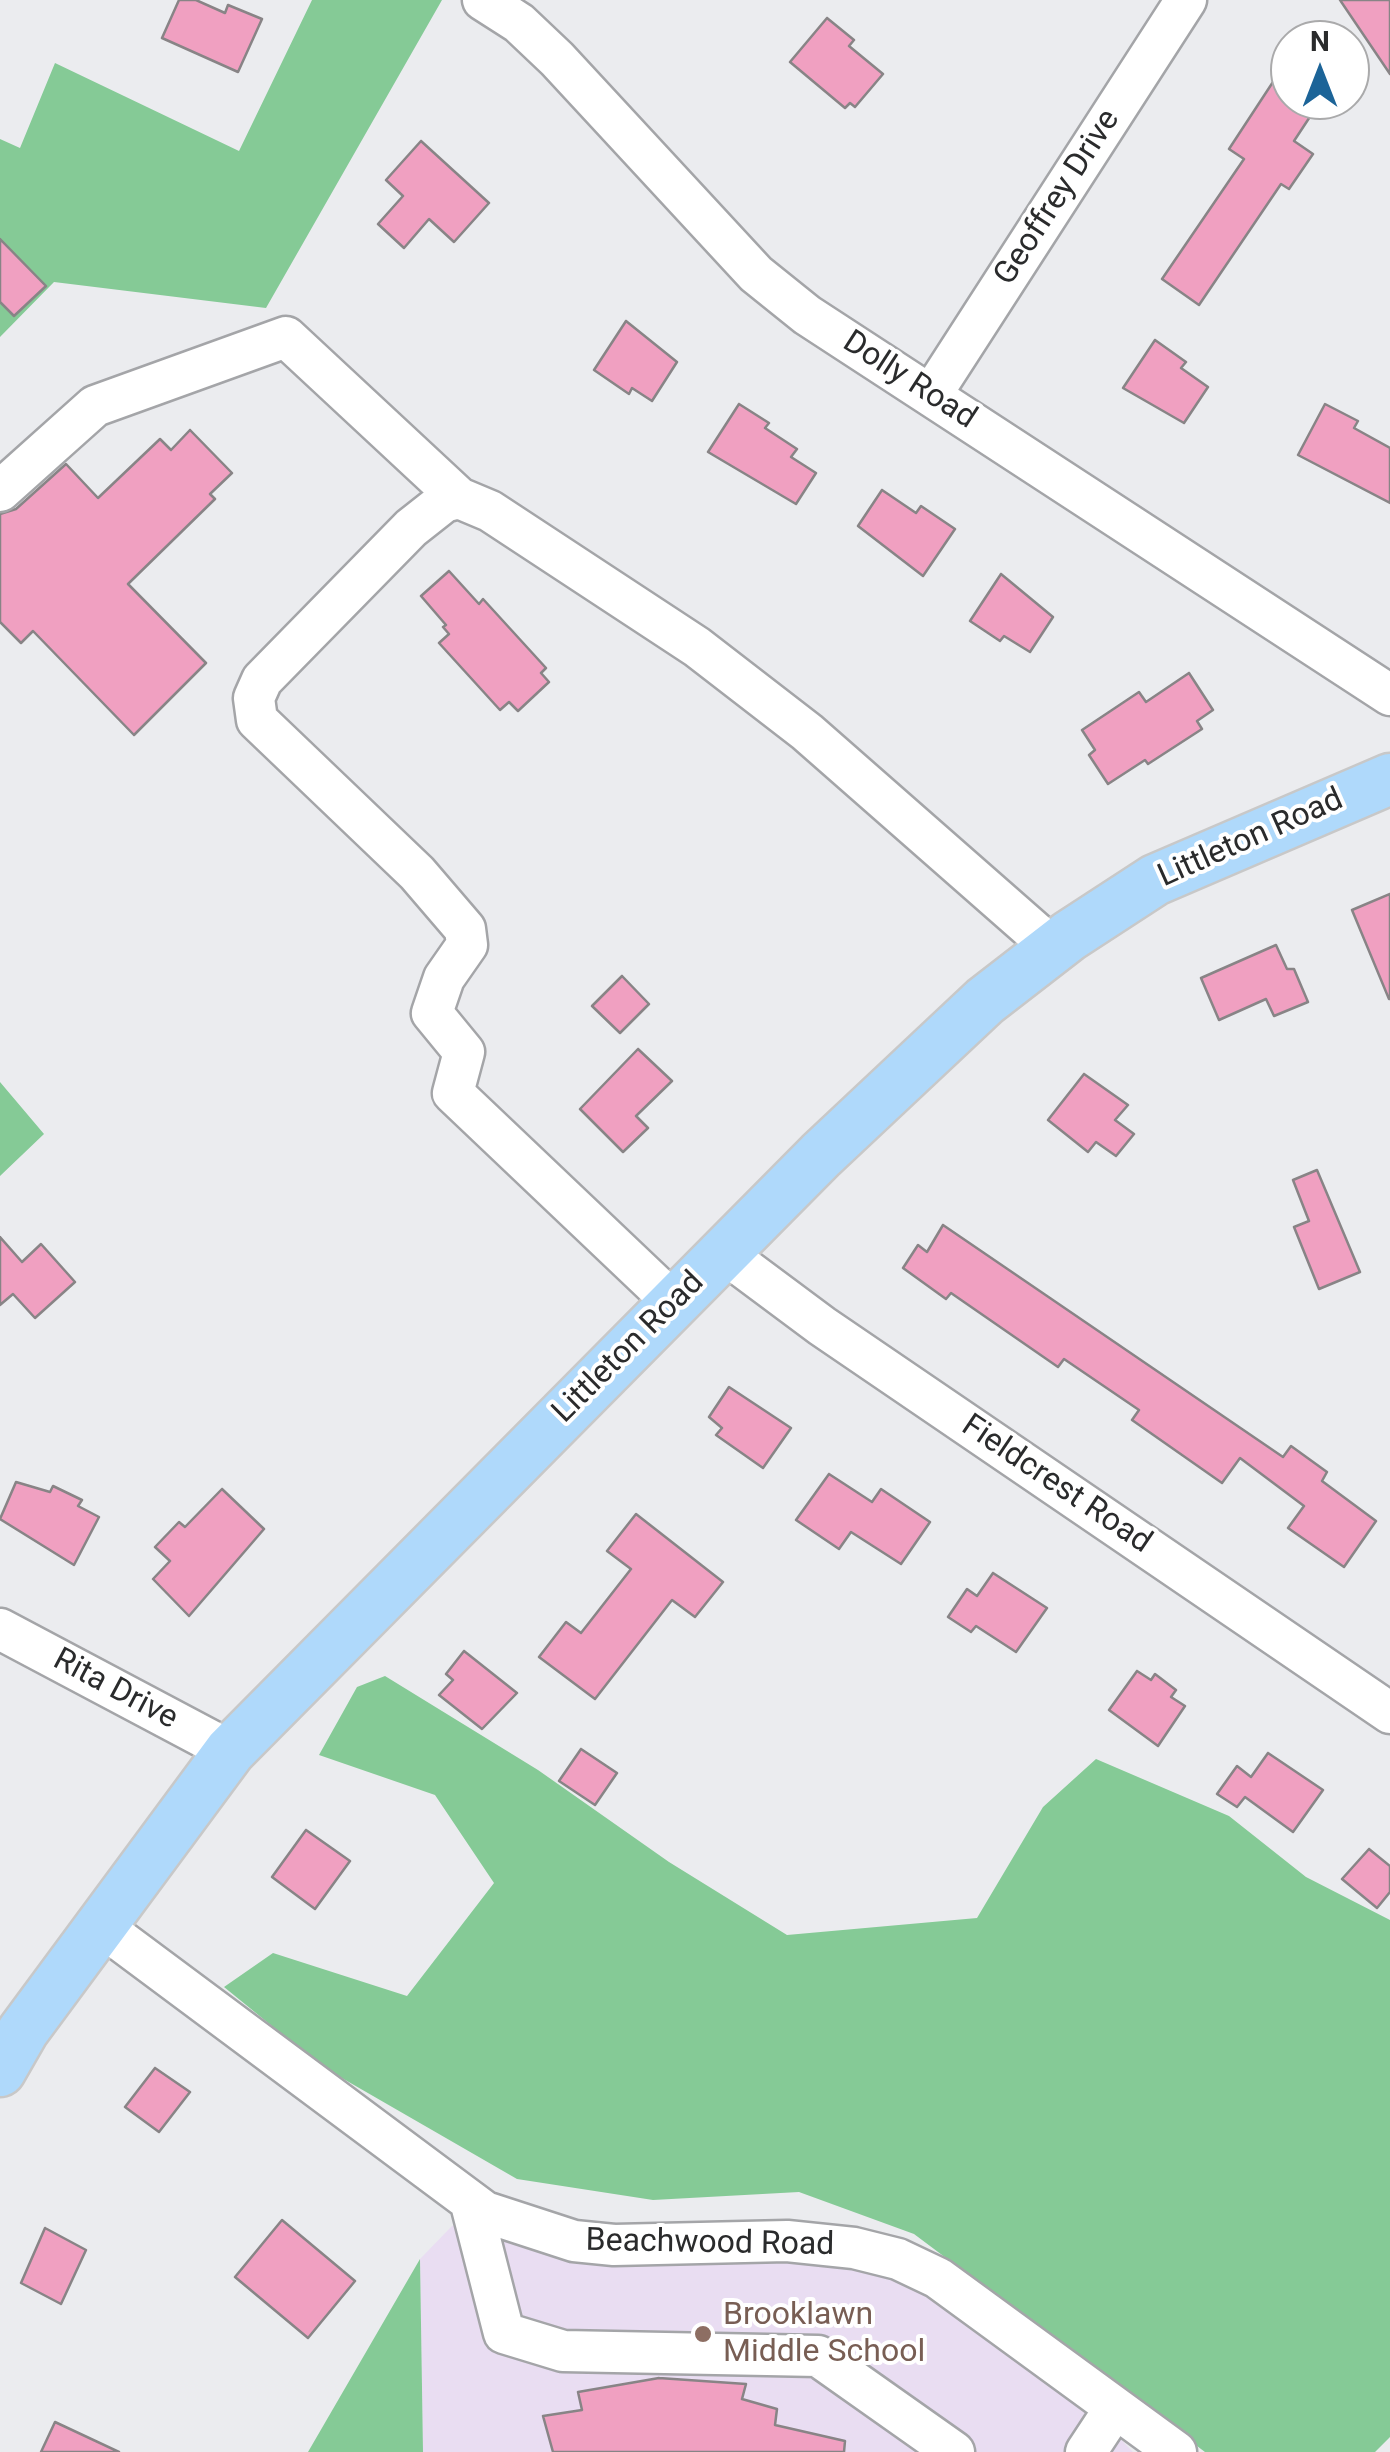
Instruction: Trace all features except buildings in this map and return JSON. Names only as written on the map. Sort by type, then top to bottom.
[{"type":"main road","name":"Littleton Road","points":[[0,2071],[22,2031],[230,1751],[674,1302],[985,1001],[1053,948],[1155,880],[1390,779]]},
{"type":"street","name":"Dolly Road","points":[[483,0],[519,23],[557,59],[756,274],[807,315],[1390,695]]},
{"type":"street","name":"Geoffrey Drive","points":[[930,395],[1186,0]]},
{"type":"street","points":[[0,491],[95,406],[286,337],[459,498],[490,512],[697,647],[807,732],[1053,948]]},
{"type":"street","points":[[459,498],[444,502],[411,528],[262,680],[254,698],[256,720],[416,872],[465,930],[467,945],[444,978],[432,1013],[464,1052],[453,1093],[674,1302]]},
{"type":"street","name":"Fieldcrest Road","points":[[724,1253],[822,1326],[1390,1713]]},
{"type":"street","name":"Rita Drive","points":[[0,1628],[230,1751]]},
{"type":"street","name":"Beachwood Road","points":[[100,1926],[470,2204],[523,2228],[574,2241],[614,2245],[787,2240],[898,2258],[938,2278],[1176,2452]]},
{"type":"street","points":[[470,2204],[504,2334],[564,2351],[818,2356],[954,2452]]},
{"type":"street","points":[[1086,2452],[1115,2408]]},
{"type":"shaded area","name":"Brooklawn Middle School","points":[[476,2222],[889,2270],[1081,2398],[1133,2452],[423,2452],[420,2259],[452,2226]]},
{"type":"green space","points":[[312,0],[442,0],[266,308],[54,282],[0,337],[0,139],[20,148],[55,63],[239,151]]},
{"type":"green space","points":[[0,1082],[44,1134],[0,1176]]},
{"type":"green space","points":[[385,1676],[538,1770],[669,1862],[787,1935],[977,1918],[1043,1807],[1096,1759],[1229,1816],[1306,1877],[1390,1920],[1390,2437],[1375,2452],[1205,2452],[914,2234],[799,2192],[653,2200],[517,2179],[321,2066],[224,1987],[273,1953],[407,1996],[494,1883],[435,1795],[319,1755],[357,1687]]},
{"type":"green space","points":[[420,2259],[423,2452],[308,2452]]},
{"type":"place","name":"Brooklawn Middle School","points":[[703,2334]]}]
